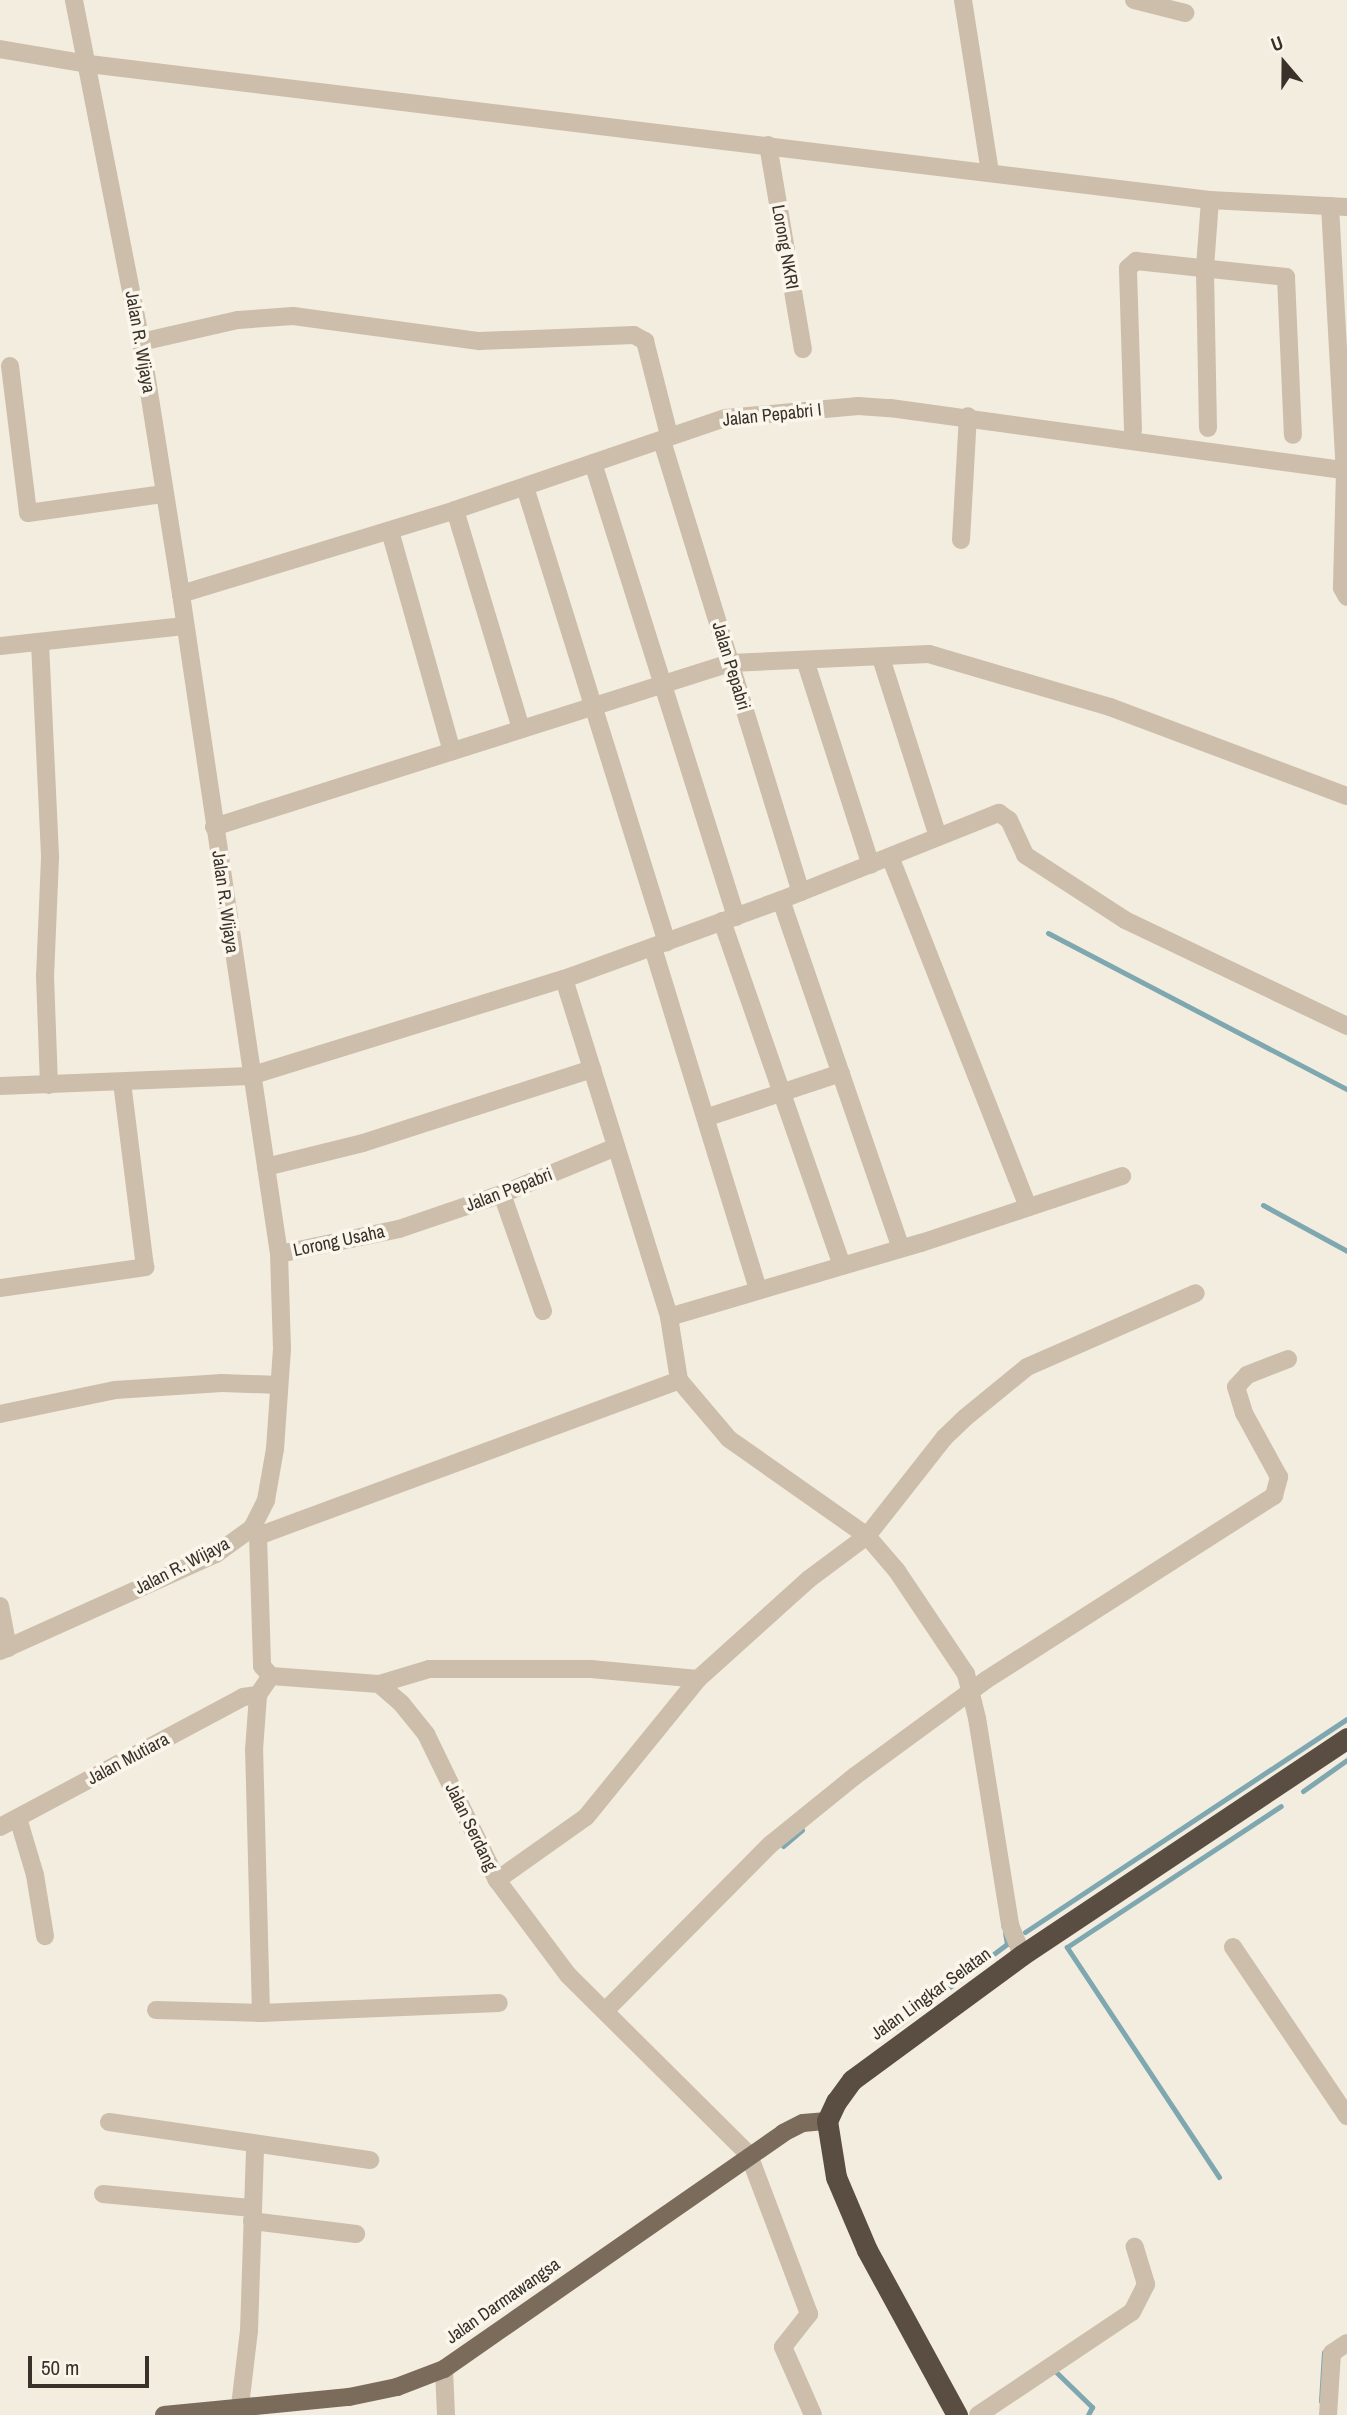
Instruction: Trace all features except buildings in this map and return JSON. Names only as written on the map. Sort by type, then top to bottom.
[{"type":"highway","name":"Jalan Lingkar Selatan","points":[[827,2121],[852,2080],[1021,1955],[1347,1738]]},
{"type":"highway","points":[[827,2121],[836,2177],[867,2250],[957,2415]]},
{"type":"main road","name":"Jalan Darmawangsa","points":[[164,2415],[349,2396],[397,2387],[444,2369],[749,2155],[803,2123],[827,2121]]},
{"type":"street","name":"Jalan R. Wijaya","points":[[4,1649],[216,1553],[255,1532],[266,1500],[279,1385],[279,1254],[141,342],[89,64],[74,0]]},
{"type":"street","points":[[963,0],[990,173]]},
{"type":"street","points":[[1142,1],[1185,13]]},
{"type":"street","points":[[0,49],[89,64],[1210,200],[1338,207],[1346,471],[1342,588],[1347,597]]},
{"type":"street","name":"Lorong NKRI","points":[[768,145],[803,349]]},
{"type":"street","points":[[1209,428],[1205,267],[1210,200]]},
{"type":"street","points":[[1133,430],[1128,265],[1136,261],[1279,273],[1288,281],[1293,435]]},
{"type":"street","name":"Jalan Pepabri","points":[[141,342],[238,320],[293,316],[479,341],[635,335],[645,341],[666,438],[730,663],[801,892]]},
{"type":"street","points":[[10,366],[28,513],[164,494]]},
{"type":"street","name":"Jalan Pepabri I","points":[[181,594],[390,531],[726,418],[858,406],[968,416],[1346,471]]},
{"type":"street","points":[[961,540],[968,416]]},
{"type":"street","points":[[593,463],[665,686],[729,919],[783,1092],[842,1266]]},
{"type":"street","points":[[525,487],[758,1290]]},
{"type":"street","points":[[455,510],[521,729]]},
{"type":"street","points":[[390,531],[452,751]]},
{"type":"street","points":[[0,646],[184,626]]},
{"type":"street","points":[[40,643],[50,858],[45,976],[50,1085]]},
{"type":"street","points":[[214,827],[665,686],[730,663],[750,659],[881,658],[929,654],[951,658],[1030,686],[1110,707],[1347,796]]},
{"type":"street","points":[[881,658],[937,834]]},
{"type":"street","points":[[805,660],[871,865]]},
{"type":"street","points":[[0,1086],[250,1076],[564,979],[891,859],[937,834],[985,817],[1004,815],[1025,855],[1125,920],[1347,1026]]},
{"type":"street","points":[[891,859],[1028,1207]]},
{"type":"street","points":[[781,900],[901,1248]]},
{"type":"street","points":[[564,979],[669,1317],[679,1380],[729,1439],[867,1536],[953,1649],[971,1689],[1010,1925],[1021,1955]]},
{"type":"street","points":[[266,1167],[363,1143],[592,1069]]},
{"type":"street","points":[[708,1117],[841,1073]]},
{"type":"street","points":[[0,1288],[145,1267],[122,1083]]},
{"type":"street","name":"Jalan Pepabri","points":[[399,1229],[502,1194],[617,1147]]},
{"type":"street","points":[[669,1317],[901,1248],[1122,1176]]},
{"type":"street","points":[[502,1194],[543,1311]]},
{"type":"street","name":"Lorong Usaha","points":[[279,1254],[399,1229]]},
{"type":"street","points":[[497,1880],[586,1817],[698,1679],[809,1579],[867,1536],[944,1438],[1027,1367],[1196,1293]]},
{"type":"street","points":[[606,2010],[771,1844],[971,1689],[1274,1496],[1279,1477],[1244,1413],[1237,1387],[1247,1375],[1288,1359]]},
{"type":"street","points":[[679,1380],[255,1532],[262,1666],[271,1676],[379,1684],[429,1670],[592,1669],[698,1679]]},
{"type":"street","points":[[0,1414],[115,1390],[279,1385]]},
{"type":"street","points":[[0,1606],[4,1649]]},
{"type":"street","points":[[261,2013],[254,1856],[258,1695],[271,1676]]},
{"type":"street","name":"Jalan Serdang","points":[[379,1684],[426,1734],[497,1880],[568,1975],[749,2155]]},
{"type":"street","name":"Jalan Mutiara","points":[[0,1828],[243,1697],[258,1695]]},
{"type":"street","points":[[18,1818],[35,1875],[45,1936]]},
{"type":"street","points":[[1233,1947],[1347,2116]]},
{"type":"street","points":[[156,2010],[261,2013],[499,2003]]},
{"type":"street","points":[[109,2122],[255,2146],[370,2160]]},
{"type":"street","points":[[240,2406],[249,2331],[255,2146]]},
{"type":"street","points":[[749,2155],[809,2314],[783,2347],[813,2415]]},
{"type":"street","points":[[103,2194],[252,2214],[355,2234]]},
{"type":"street","points":[[978,2415],[1132,2312],[1146,2284],[1135,2247]]},
{"type":"street","points":[[1328,2415],[1332,2353],[1347,2343]]},
{"type":"street","points":[[444,2369],[446,2415]]},
{"type":"waterway","points":[[1048,933],[1347,1089]]},
{"type":"waterway","points":[[1263,1205],[1347,1251]]},
{"type":"waterway","points":[[1025,1932],[1347,1719]]},
{"type":"waterway","points":[[1303,1791],[1347,1760]]},
{"type":"waterway","points":[[1219,2177],[1067,1947],[1281,1806]]},
{"type":"waterway","points":[[783,1846],[802,1830]]},
{"type":"waterway","points":[[895,2028],[1007,1944],[1005,1933]]},
{"type":"waterway","points":[[1321,2401],[1324,2352]]},
{"type":"waterway","points":[[1055,2371],[1092,2407],[1088,2415]]}]
